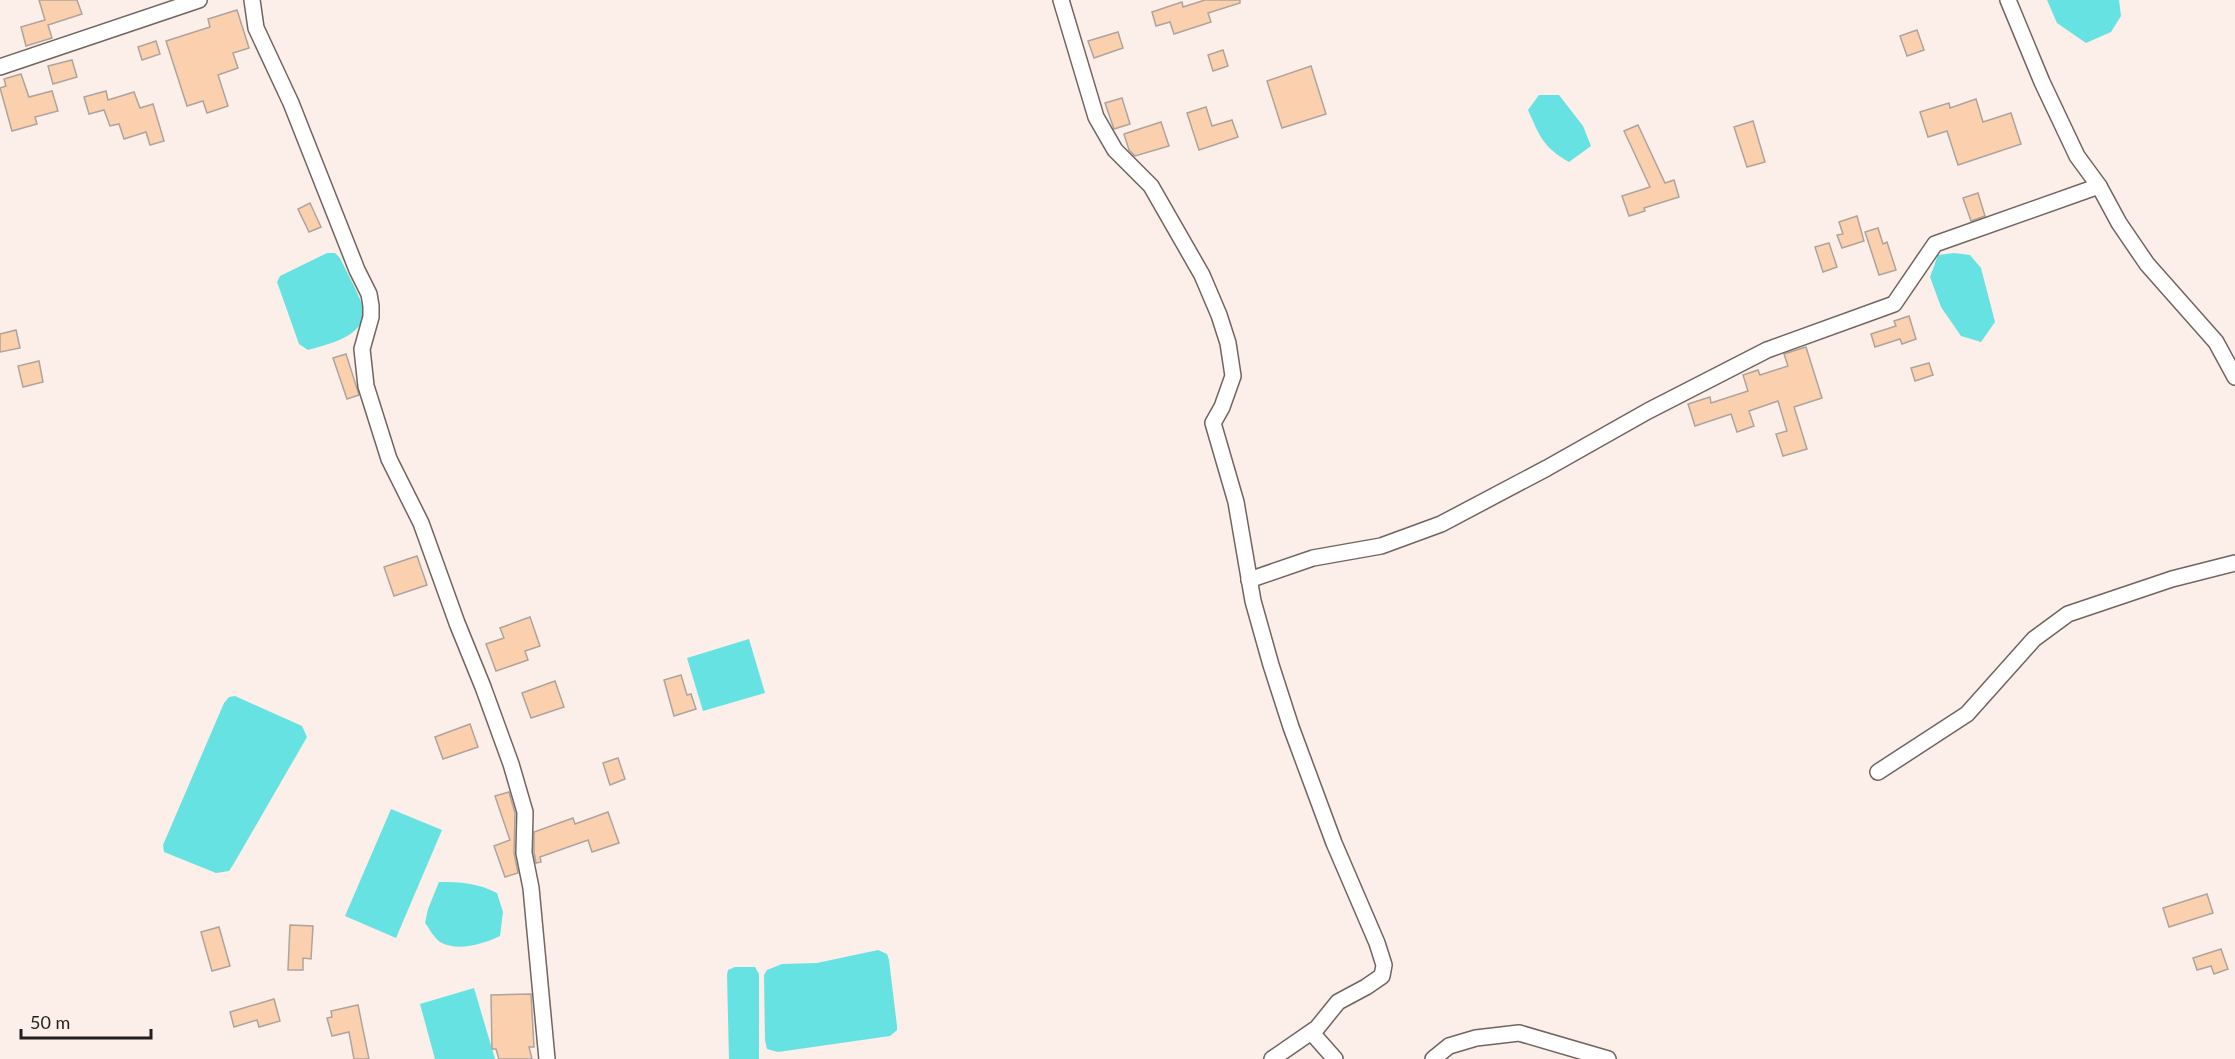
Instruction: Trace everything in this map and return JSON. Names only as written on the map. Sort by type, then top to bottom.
[{"type":"street","points":[[0,67],[199,0]]},
{"type":"street","points":[[252,0],[256,28],[291,103],[357,270],[369,294],[371,317],[362,349],[366,386],[389,459],[421,522],[520,793],[525,812],[524,853],[531,888],[547,1059]]},
{"type":"street","points":[[1061,0],[1096,117],[1115,150],[1151,186],[1182,238],[1202,275],[1228,343],[1233,376],[1222,407],[1213,423],[1216,440],[1236,502],[1248,580],[1291,727],[1334,843],[1377,943],[1384,965],[1382,976],[1338,1002],[1312,1033],[1272,1059]]},
{"type":"street","points":[[2008,0],[2042,82],[2077,156],[2099,186],[2119,223],[2147,264],[2216,342],[2235,377]]},
{"type":"street","points":[[1248,580],[1313,558],[1381,546],[1441,524],[1648,411],[1767,350],[1894,304],[1935,244],[2099,186]]},
{"type":"street","points":[[1878,772],[1967,714],[2034,639],[2068,614],[2172,579],[2235,563]]},
{"type":"street","points":[[1312,1033],[1335,1059]]},
{"type":"street","points":[[1433,1059],[1449,1046],[1476,1038],[1519,1033],[1608,1059]]},
{"type":"water","points":[[2047,0],[2119,0],[2121,16],[2111,32],[2086,43],[2057,23]]},
{"type":"water","points":[[1539,95],[1559,95],[1583,126],[1591,146],[1569,162],[1548,146],[1532,119],[1528,110]]},
{"type":"water","points":[[327,253],[335,253],[340,258],[359,298],[363,318],[353,333],[308,350],[299,344],[277,282],[280,276]]},
{"type":"water","points":[[1954,253],[1970,255],[1981,268],[1995,322],[1981,342],[1961,336],[1941,307],[1930,277],[1938,255]]},
{"type":"water","points":[[749,639],[765,693],[703,711],[687,658]]},
{"type":"water","points":[[235,696],[302,726],[307,737],[229,871],[216,873],[164,852],[163,845],[224,703],[229,697]]},
{"type":"water","points":[[391,809],[442,830],[396,938],[345,916]]},
{"type":"water","points":[[439,882],[469,884],[497,893],[503,912],[500,936],[486,942],[462,947],[440,942],[425,923]]},
{"type":"water","points":[[878,950],[887,954],[889,960],[897,1030],[890,1036],[778,1052],[767,1049],[764,975],[767,970],[782,964],[817,963]]},
{"type":"water","points":[[735,967],[755,967],[759,974],[759,1059],[729,1059],[727,975],[728,970]]},
{"type":"water","points":[[474,988],[495,1059],[435,1059],[420,1004]]},
{"type":"building","points":[[39,0],[77,0],[82,14],[48,25],[52,38],[26,46],[21,27],[45,20]]},
{"type":"building","points":[[1205,0],[1240,0],[1240,3],[1208,13],[1211,22],[1174,34],[1170,22],[1156,26],[1152,12],[1182,2],[1183,7]]},
{"type":"building","points":[[237,10],[249,48],[233,53],[238,68],[218,75],[228,106],[207,113],[203,101],[187,106],[166,41],[210,27],[208,19]]},
{"type":"building","points":[[1917,30],[1924,50],[1907,56],[1900,36]]},
{"type":"building","points":[[1118,32],[1123,48],[1094,58],[1088,41]]},
{"type":"building","points":[[156,41],[160,54],[142,60],[138,47]]},
{"type":"building","points":[[1223,50],[1228,66],[1213,71],[1208,55]]},
{"type":"building","points":[[72,60],[77,77],[53,84],[48,66]]},
{"type":"building","points":[[1311,66],[1326,114],[1282,128],[1267,81]]},
{"type":"building","points":[[21,74],[29,97],[52,91],[58,111],[35,117],[37,124],[12,131],[0,88],[6,86],[4,79]]},
{"type":"building","points":[[106,91],[108,100],[134,92],[140,108],[153,104],[164,141],[150,145],[146,132],[124,139],[119,124],[110,126],[104,110],[89,114],[84,97]]},
{"type":"building","points":[[1122,98],[1130,124],[1114,129],[1105,103]]},
{"type":"building","points":[[1976,99],[1983,122],[2011,113],[2021,144],[1958,165],[1947,131],[1928,137],[1920,112],[1949,103],[1950,108]]},
{"type":"building","points":[[1206,107],[1212,126],[1232,120],[1238,137],[1199,150],[1187,113]]},
{"type":"building","points":[[1753,121],[1765,162],[1747,167],[1734,127]]},
{"type":"building","points":[[1161,122],[1169,146],[1135,156],[1129,150],[1124,134]]},
{"type":"building","points":[[1638,125],[1665,183],[1674,180],[1679,197],[1644,208],[1645,211],[1629,216],[1622,196],[1650,187],[1624,131]]},
{"type":"building","points":[[1978,193],[1985,216],[1971,221],[1963,198]]},
{"type":"building","points":[[310,203],[321,227],[309,232],[298,209]]},
{"type":"building","points":[[1857,216],[1864,241],[1842,248],[1837,235],[1843,234],[1839,222]]},
{"type":"building","points":[[1878,228],[1883,244],[1887,242],[1896,270],[1879,275],[1865,232]]},
{"type":"building","points":[[1829,243],[1837,267],[1823,272],[1815,247]]},
{"type":"building","points":[[1909,316],[1916,339],[1902,344],[1900,339],[1875,347],[1871,334],[1896,326],[1894,321]]},
{"type":"building","points":[[16,330],[20,348],[0,352],[0,334]]},
{"type":"building","points":[[1806,347],[1822,398],[1794,407],[1807,449],[1783,456],[1776,434],[1787,431],[1778,401],[1749,411],[1754,426],[1737,432],[1731,414],[1695,426],[1688,404],[1710,397],[1711,403],[1748,391],[1743,375],[1758,370],[1760,375],[1788,366],[1784,354]]},
{"type":"building","points":[[346,354],[359,395],[347,399],[333,358]]},
{"type":"building","points":[[39,361],[43,382],[23,387],[18,366]]},
{"type":"building","points":[[1929,363],[1933,375],[1915,381],[1911,368]]},
{"type":"building","points":[[417,556],[427,585],[394,596],[384,567]]},
{"type":"building","points":[[530,617],[540,646],[525,651],[528,660],[496,671],[486,644],[504,638],[500,628]]},
{"type":"building","points":[[681,675],[687,695],[691,694],[696,709],[674,716],[664,680]]},
{"type":"building","points":[[555,681],[564,707],[531,718],[522,693]]},
{"type":"building","points":[[470,724],[478,747],[443,759],[435,737]]},
{"type":"building","points":[[618,758],[625,779],[610,785],[603,763]]},
{"type":"building","points":[[509,792],[515,813],[514,853],[518,873],[505,877],[494,846],[510,840],[495,796]]},
{"type":"building","points":[[608,812],[619,843],[592,852],[588,840],[540,857],[541,862],[536,863],[534,832],[573,818],[575,824]]},
{"type":"building","points":[[2207,894],[2213,913],[2169,927],[2163,908]]},
{"type":"building","points":[[290,925],[313,926],[311,959],[303,958],[303,970],[288,970]]},
{"type":"building","points":[[219,927],[230,966],[212,971],[201,932]]},
{"type":"building","points":[[2221,949],[2228,969],[2214,974],[2211,966],[2197,970],[2193,958]]},
{"type":"building","points":[[531,994],[534,1047],[529,1047],[532,1059],[499,1059],[496,1049],[492,1049],[491,995]]},
{"type":"building","points":[[274,999],[280,1021],[259,1027],[257,1020],[234,1027],[230,1012]]},
{"type":"building","points":[[358,1005],[369,1059],[354,1059],[349,1032],[332,1036],[327,1018],[332,1017],[331,1011]]}]
